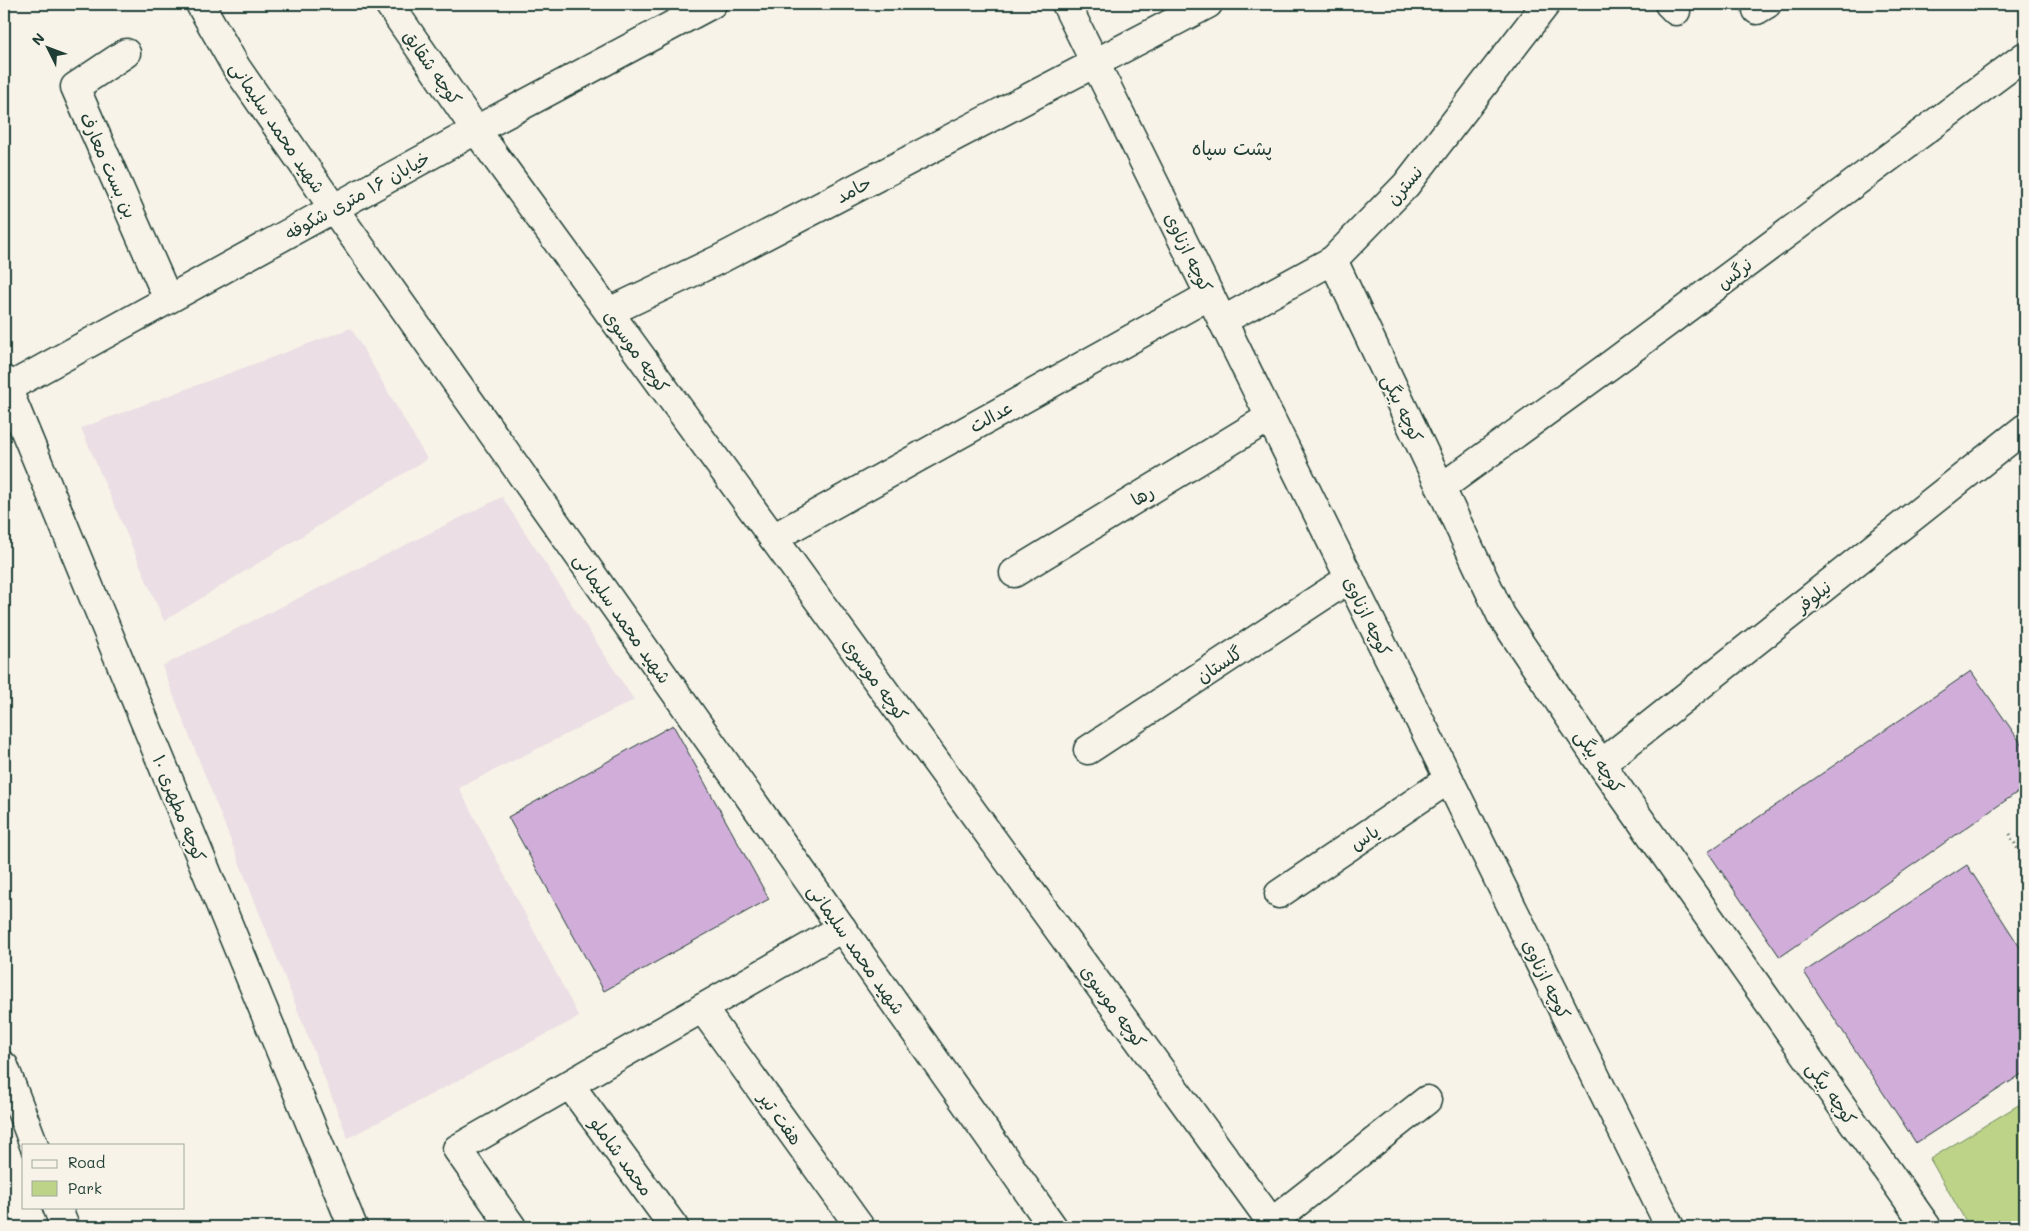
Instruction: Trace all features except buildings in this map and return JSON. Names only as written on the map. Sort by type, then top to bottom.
[{"type":"street","name":"شهید محمد سلیمانی","points":[[200,4],[236,67],[334,209],[1053,1227]]},
{"type":"street","name":"کوچه شقایق","points":[[389,4],[476,130]]},
{"type":"street","name":"خیابان ۱۶ متری شکوفه","points":[[5,386],[168,300],[476,130],[712,4]]},
{"type":"street","name":"کوچه ازناوی","points":[[1066,4],[1670,1227]]},
{"type":"street","name":"حامد","points":[[609,312],[722,258],[1208,4]]},
{"type":"street","name":"نسترن","points":[[1222,321],[1333,260],[1406,185],[1546,4]]},
{"type":"street","name":"بن بست معارف","points":[[126,53],[75,86],[168,300]]},
{"type":"street","name":"نرگس","points":[[1441,488],[1613,363],[2025,56]]},
{"type":"street","name":"کوچه موسوی","points":[[476,130],[1274,1225]]},
{"type":"street","name":"کوچه بیگی","points":[[1333,260],[1501,615],[1602,764],[1927,1227]]},
{"type":"street","name":"عدالت","points":[[773,538],[1210,295]]},
{"type":"street","name":"کوچه مطهری ۱۰","points":[[5,386],[354,1227]]},
{"type":"street","name":"رها","points":[[1014,573],[1270,417]]},
{"type":"street","name":"نیلوفر","points":[[1602,764],[2025,428]]},
{"type":"street","name":"گلستان","points":[[1088,750],[1350,578]]},
{"type":"street","name":"یاس","points":[[1279,894],[1449,779]]},
{"type":"street","points":[[512,1227],[457,1150],[842,928]]},
{"type":"street","name":"هفت تیر","points":[[702,1008],[860,1227]]},
{"type":"street","points":[[4,1066],[34,1144]]},
{"type":"street","name":"محمد شاملو","points":[[570,1085],[674,1227]]},
{"type":"street","points":[[1274,1225],[1427,1100]]},
{"type":"street","points":[[58,1208],[65,1227]]},
{"type":"path","points":[[2010,834],[2025,863]]},
{"type":"shaded area","points":[[351,328],[427,459],[164,621],[81,428]]},
{"type":"shaded area","points":[[502,497],[634,700],[459,788],[579,1017],[348,1138],[162,666]]},
{"type":"green space","points":[[2025,1101],[2025,1227],[1969,1227],[1930,1159]]},
{"type":"district","name":"پشت سپاه","points":[[1232,147]]}]
